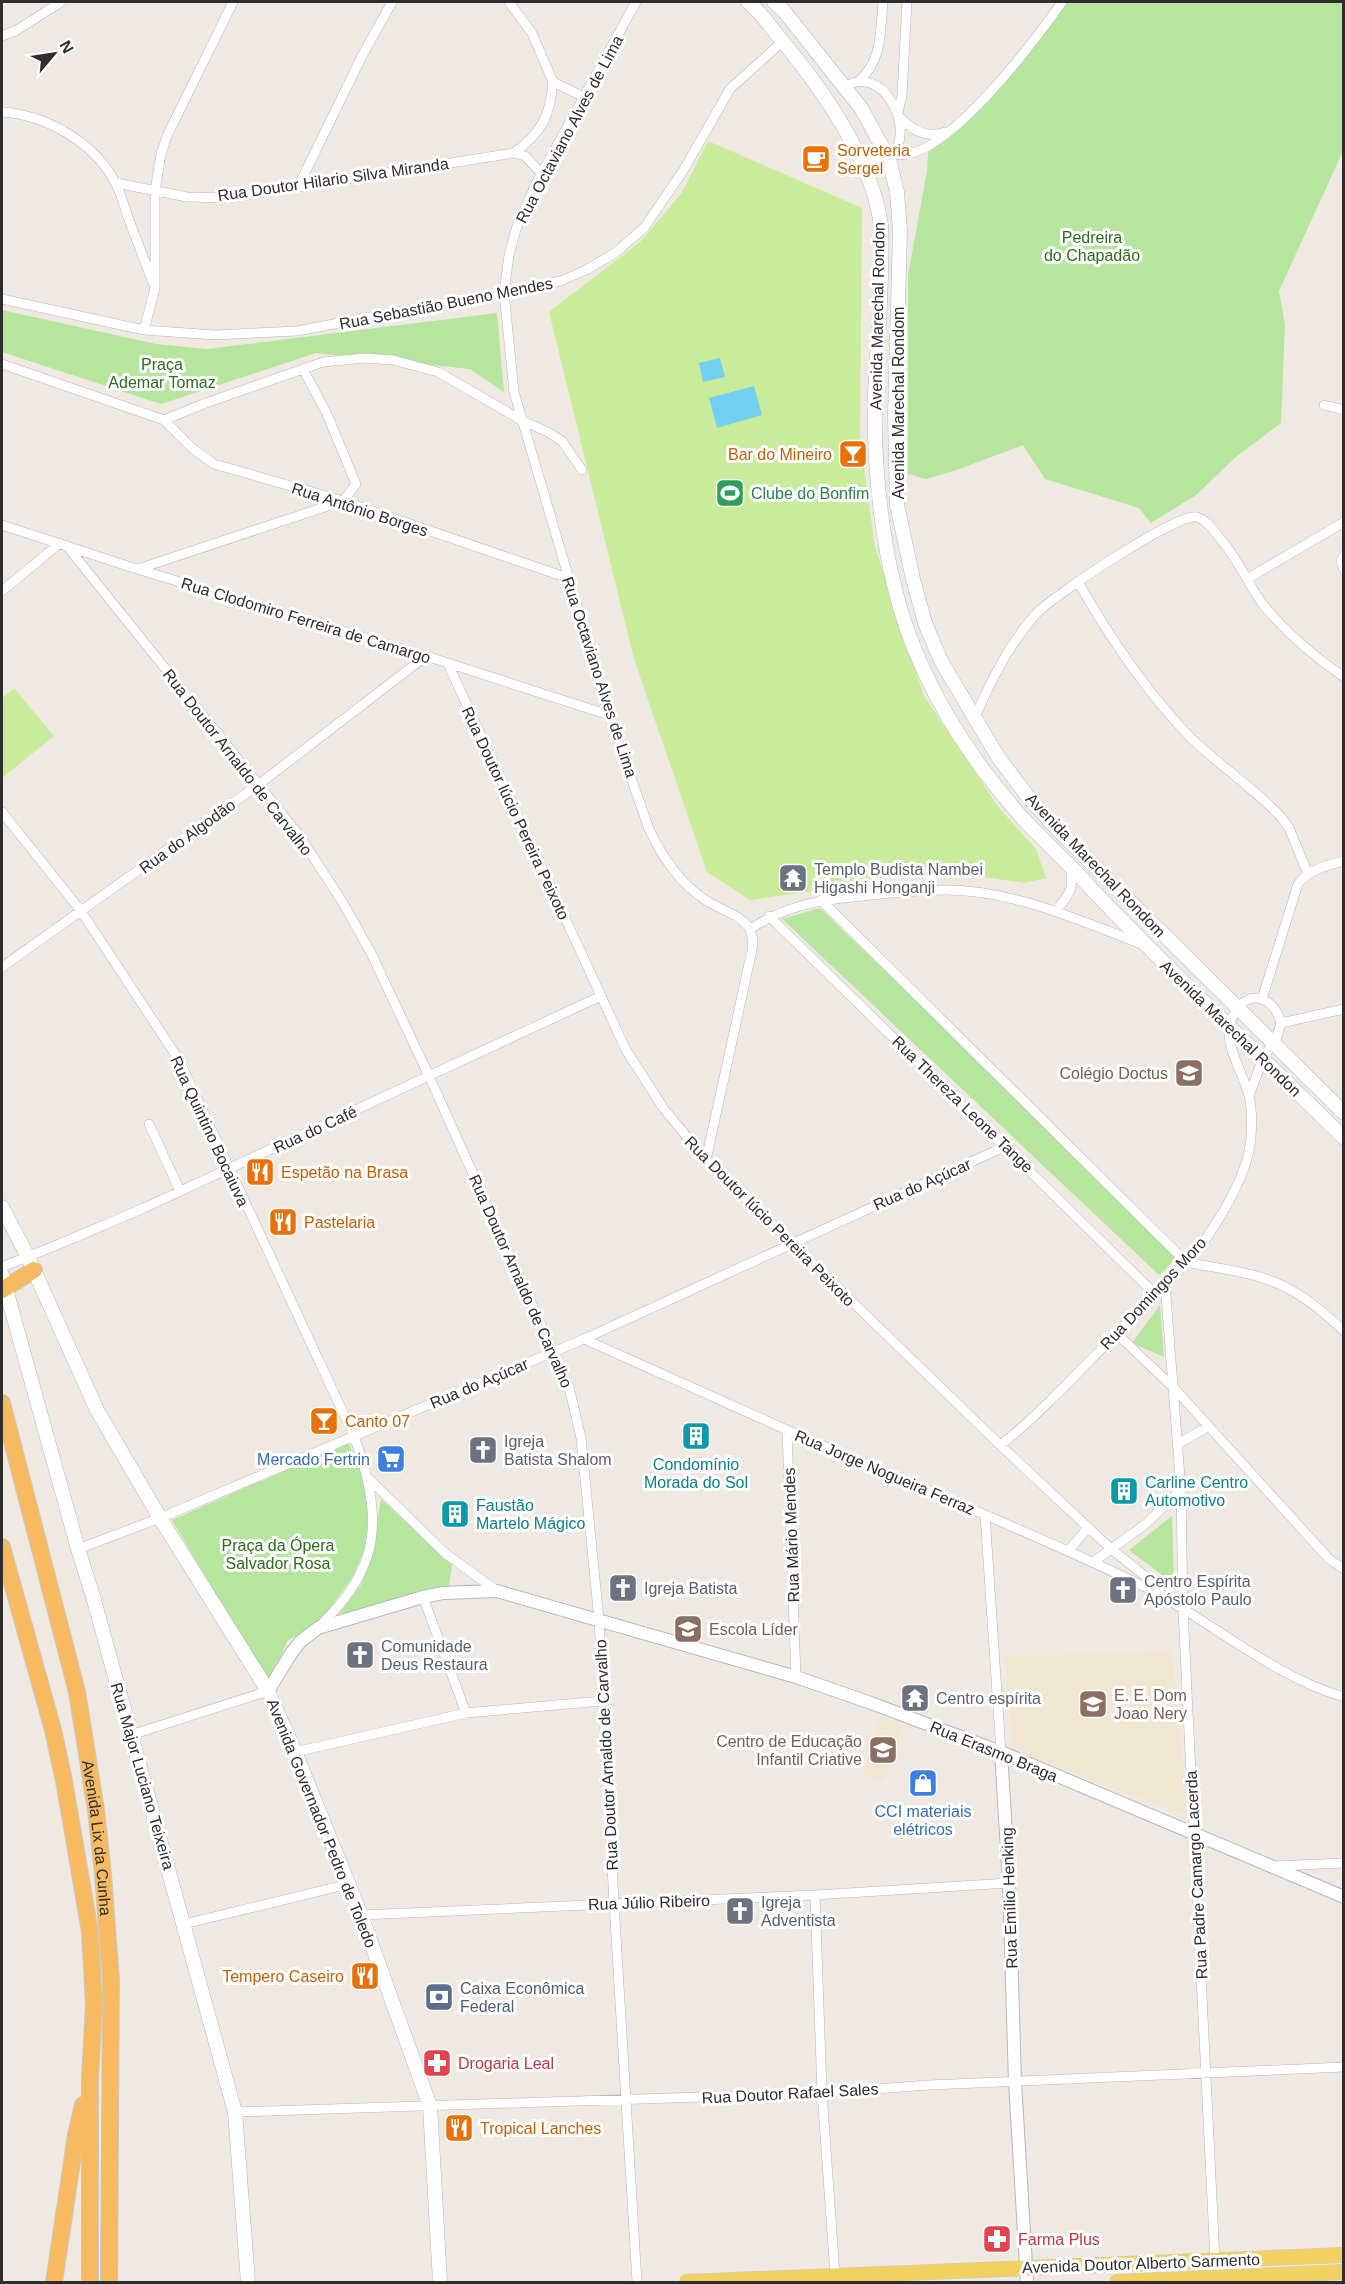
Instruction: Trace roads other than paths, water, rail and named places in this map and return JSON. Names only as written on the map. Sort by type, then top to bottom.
[{"type":"highway","points":[[3,1285],[31,1264]]},
{"type":"highway","name":"Avenida Lix da Cunha","points":[[2,1403],[77,1692],[96,1810],[111,1980],[110,2283]]},
{"type":"highway","name":"Avenida Lix da Cunha","points":[[2,1547],[53,1730],[78,1859],[91,1942],[94,2004],[90,2078],[90,2283]]},
{"type":"highway","points":[[54,2283],[76,2135],[90,2078]]},
{"type":"main road","name":"Avenida Marechal Rondon","points":[[748,2],[806,69],[832,108],[860,157],[880,218],[881,249],[875,398],[884,538],[894,589],[909,636],[930,682],[960,736],[984,771],[1026,821],[1148,947],[1344,1138]]},
{"type":"main road","name":"Avenida Marechal Rondom","points":[[774,2],[784,11],[845,87],[892,156],[900,230],[895,416],[897,505],[925,623],[941,661],[998,757],[1055,827],[1237,1007],[1275,1040],[1344,1113]]},
{"type":"main road","points":[[832,108],[836,97],[845,87]]},
{"type":"main road","points":[[860,157],[878,162],[892,156]]},
{"type":"main road","name":"Avenida Governador Pedro de Toledo","points":[[2,1207],[31,1264],[98,1410],[160,1518],[268,1691],[349,1884],[430,2106],[440,2283]]},
{"type":"main road","name":"Rua Major Luciano Teixeira","points":[[3,1285],[92,1593],[235,2112],[248,2283]]},
{"type":"main road","name":"Avenida Doutor Alberto Sarmento","points":[[687,2283],[835,2275],[1027,2275],[1215,2260],[1344,2254]]},
{"type":"main road","name":"Avenida Doutor Alberto Sarmento","points":[[1117,2283],[1216,2281],[1344,2272]]},
{"type":"street","points":[[2,36],[17,30],[61,2]]},
{"type":"street","points":[[144,330],[155,288],[155,191],[161,154],[166,136],[233,2]]},
{"type":"street","points":[[299,185],[362,56],[392,2]]},
{"type":"street","points":[[509,2],[532,33],[553,82],[552,102],[546,119],[538,132],[514,153]]},
{"type":"street","name":"Rua Octaviano Alves de Lima","points":[[636,2],[542,174],[517,226],[509,255],[504,292],[514,392],[609,715],[650,829],[667,862],[693,891],[741,919],[750,929]]},
{"type":"street","points":[[859,81],[870,71],[878,53],[884,2]]},
{"type":"street","points":[[908,2],[899,141],[892,156],[913,154],[933,145],[963,120],[1024,53],[1062,2]]},
{"type":"street","name":"Rua Sebastião Bueno Mendes","points":[[2,299],[144,330],[215,335],[297,331],[561,281],[615,254],[644,228],[684,171],[730,89],[783,41]]},
{"type":"street","points":[[845,87],[852,82],[859,81],[870,83],[882,90],[899,115],[917,132],[929,135],[951,130]]},
{"type":"street","points":[[553,82],[584,97]]},
{"type":"street","points":[[2,112],[37,118],[62,130],[91,151],[105,166],[116,183],[155,288]]},
{"type":"street","points":[[514,153],[525,156],[542,174]]},
{"type":"street","name":"Rua Doutor Hilario Silva Miranda","points":[[116,183],[187,197],[228,198],[299,185],[514,153]]},
{"type":"street","points":[[2,364],[164,420],[322,362],[365,358],[393,360],[438,372],[523,421],[548,432],[562,441],[582,470]]},
{"type":"street","points":[[137,569],[343,501],[356,484],[327,414],[303,369]]},
{"type":"street","points":[[1324,405],[1344,410]]},
{"type":"street","name":"Rua Antônio Borges","points":[[164,420],[192,448],[214,464],[343,501],[568,578]]},
{"type":"street","points":[[975,717],[1012,643],[1036,614],[1078,582],[1157,532],[1185,518],[1197,517],[1208,524],[1228,548],[1265,606],[1328,666],[1344,677]]},
{"type":"street","points":[[1247,579],[1344,522]]},
{"type":"street","name":"Rua Clodomiro Ferreira de Camargo","points":[[2,525],[609,715]]},
{"type":"street","points":[[2,591],[63,544]]},
{"type":"street","name":"Rua Doutor Arnaldo de Carvalho","points":[[63,544],[299,836],[343,903],[371,953],[429,1076],[569,1387],[579,1429],[599,1620],[637,2283]]},
{"type":"street","points":[[1344,555],[1341,561],[1344,570]]},
{"type":"street","points":[[1078,582],[1125,656],[1166,711],[1193,740],[1281,817],[1289,828],[1308,874]]},
{"type":"street","name":"Rua do Algodão","points":[[2,967],[258,785],[426,656]]},
{"type":"street","name":"Rua Doutor lúcio Pereira Peixoto","points":[[448,664],[601,996],[638,1071],[664,1109],[706,1160],[790,1244],[1088,1528],[1145,1576],[1161,1594]]},
{"type":"street","name":"Rua Quintino Bocaiuva","points":[[2,812],[81,911],[179,1060],[354,1436],[369,1479]]},
{"type":"street","points":[[1262,999],[1293,894],[1302,878],[1344,861]]},
{"type":"street","points":[[1056,911],[1071,893],[1073,884],[1070,866]]},
{"type":"street","points":[[706,1160],[752,950],[753,940],[750,929],[769,916],[821,900],[946,890],[981,893],[1056,911],[1148,947]]},
{"type":"street","points":[[821,900],[1186,1262],[1245,1274],[1288,1288],[1315,1305],[1344,1331]]},
{"type":"street","name":"Rua Thereza Leone Tange","points":[[769,916],[1155,1294]]},
{"type":"street","name":"Rua do Café","points":[[2,1266],[31,1264],[228,1168],[601,996]]},
{"type":"street","points":[[1228,1025],[1237,1007],[1252,999],[1262,999],[1274,1005],[1281,1023],[1275,1040],[1263,1058],[1249,1096]]},
{"type":"street","points":[[1281,1023],[1344,1009]]},
{"type":"street","name":"Rua Domingos Moro","points":[[1000,1445],[1021,1430],[1117,1334],[1186,1262],[1213,1228],[1245,1164],[1251,1136],[1249,1096],[1230,1040],[1228,1025]]},
{"type":"street","points":[[149,1124],[180,1191]]},
{"type":"street","name":"Rua do Açúcar","points":[[78,1550],[160,1518],[584,1339],[1006,1146]]},
{"type":"street","name":"Rua Padre Camargo Lacerda","points":[[1165,1283],[1181,1490],[1183,1610],[1215,2260]]},
{"type":"street","points":[[1117,1334],[1174,1388],[1329,1558],[1344,1569]]},
{"type":"street","name":"Rua Jorge Nogueira Ferraz","points":[[584,1339],[787,1430],[1093,1562],[1161,1594],[1183,1610]]},
{"type":"street","points":[[1178,1444],[1209,1426]]},
{"type":"street","name":"Rua Mário Mendes","points":[[787,1430],[796,1677]]},
{"type":"street","name":"Rua Erasmo Braga","points":[[369,1479],[446,1554],[497,1591]]},
{"type":"street","name":"Rua Erasmo Braga","points":[[268,1691],[301,1641],[318,1628],[349,1594],[366,1563],[372,1520],[369,1479]]},
{"type":"street","points":[[1093,1562],[1147,1523],[1181,1490]]},
{"type":"street","name":"Rua Emílio Henking","points":[[985,1515],[1010,1883],[1015,2082],[1027,2275]]},
{"type":"street","points":[[1068,1551],[1088,1528]]},
{"type":"street","name":"Rua Erasmo Braga","points":[[318,1628],[423,1597],[443,1593],[497,1591],[796,1677],[1001,1752],[1344,1897]]},
{"type":"street","points":[[423,1597],[466,1713]]},
{"type":"street","points":[[1183,1610],[1298,1678],[1328,1693],[1344,1697]]},
{"type":"street","points":[[131,1735],[268,1691]]},
{"type":"street","points":[[295,1752],[466,1713],[602,1701]]},
{"type":"street","points":[[1271,1866],[1344,1863]]},
{"type":"street","name":"Rua Júlio Ribeiro","points":[[361,1915],[815,1895],[1010,1883]]},
{"type":"street","points":[[184,1924],[349,1884]]},
{"type":"street","points":[[815,1895],[822,2093],[835,2275]]},
{"type":"street","name":"Rua Doutor Rafael Sales","points":[[235,2112],[822,2093],[929,2085],[1344,2067]]},
{"type":"water","points":[[720,358],[725,377],[703,382],[699,363]]},
{"type":"water","points":[[754,386],[762,415],[717,428],[709,398]]},
{"type":"place","name":"Sorveteria Sergel","points":[[816,159]]},
{"type":"place","name":"Bar do Mineiro","points":[[853,454]]},
{"type":"place","name":"Clube do Bonfim","points":[[730,493]]},
{"type":"place","name":"Templo Budista Nambei Higashi Honganji","points":[[793,878]]},
{"type":"place","name":"Colégio Doctus","points":[[1189,1073]]},
{"type":"place","name":"Espetão na Brasa","points":[[260,1172]]},
{"type":"place","name":"Pastelaria","points":[[283,1222]]},
{"type":"place","name":"Canto 07","points":[[324,1421]]},
{"type":"place","name":"Condomínio Morada do Sol","points":[[696,1436]]},
{"type":"place","name":"Igreja Batista Shalom","points":[[483,1450]]},
{"type":"place","name":"Mercado Fertrin","points":[[391,1459]]},
{"type":"place","name":"Carline Centro Automotivo","points":[[1124,1491]]},
{"type":"place","name":"Faustão Martelo Mágico","points":[[455,1514]]},
{"type":"place","name":"Igreja Batista","points":[[623,1588]]},
{"type":"place","name":"Centro Espírita Apóstolo Paulo","points":[[1123,1590]]},
{"type":"place","name":"Escola Líder","points":[[688,1629]]},
{"type":"place","name":"Comunidade Deus Restaura","points":[[360,1655]]},
{"type":"place","name":"Centro espírita","points":[[915,1698]]},
{"type":"place","name":"E. E. Dom Joao Nery","points":[[1093,1704]]},
{"type":"place","name":"Centro de Educação Infantil Criative","points":[[883,1750]]},
{"type":"place","name":"CCI materiais elétricos","points":[[923,1783]]},
{"type":"place","name":"Igreja Adventista","points":[[740,1911]]},
{"type":"place","name":"Tempero Caseiro","points":[[365,1976]]},
{"type":"place","name":"Caixa Econômica Federal","points":[[439,1997]]},
{"type":"place","name":"Drogaria Leal","points":[[437,2063]]},
{"type":"place","name":"Tropical Lanches","points":[[459,2128]]},
{"type":"place","name":"Farma Plus","points":[[997,2239]]},
{"type":"park label","name":"Pedreira do Chapadão","points":[[1092,246]]},
{"type":"park label","name":"Praça Ademar Tomaz","points":[[162,373]]},
{"type":"park label","name":"Praça da Ópera Salvador Rosa","points":[[278,1554]]}]
